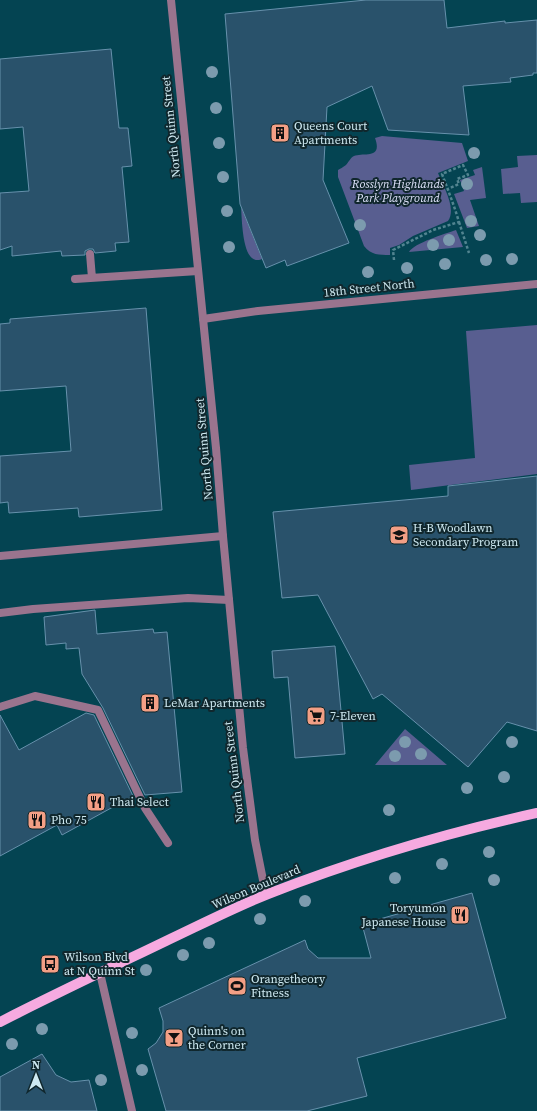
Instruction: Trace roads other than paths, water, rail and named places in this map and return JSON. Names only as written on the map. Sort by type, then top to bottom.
[{"type":"main road","name":"Wilson Boulevard","points":[[0,1022],[266,895],[317,875],[413,845],[537,813]]},
{"type":"street","name":"North Quinn Street","points":[[171,0],[216,448],[243,748],[257,855],[266,895]]},
{"type":"street","points":[[90,254],[92,278]]},
{"type":"street","points":[[75,279],[198,271]]},
{"type":"street","name":"18th Street North","points":[[203,319],[258,311],[537,284]]},
{"type":"street","points":[[0,556],[223,536]]},
{"type":"street","points":[[0,613],[33,609],[188,598],[229,600]]},
{"type":"street","points":[[0,707],[35,696],[98,710],[145,808],[168,843]]},
{"type":"street","points":[[100,973],[132,1111]]},
{"type":"place","name":"Queens Court Apartments","points":[[280,133]]},
{"type":"place","name":"H-B Woodlawn Secondary Program","points":[[399,535]]},
{"type":"place","name":"LeMar Apartments","points":[[150,703]]},
{"type":"place","name":"7-Eleven","points":[[316,716]]},
{"type":"place","name":"Thai Select","points":[[96,802]]},
{"type":"place","name":"Pho 75","points":[[37,820]]},
{"type":"place","name":"Toryumon Japanese House","points":[[460,915]]},
{"type":"place","name":"Wilson Blvd at N Quinn St","points":[[50,964]]},
{"type":"place","name":"Orangetheory Fitness","points":[[237,986]]},
{"type":"place","name":"Quinn's on the Corner","points":[[174,1038]]},
{"type":"park label","name":"Rosslyn Highlands Park Playground","points":[[398,191]]}]
